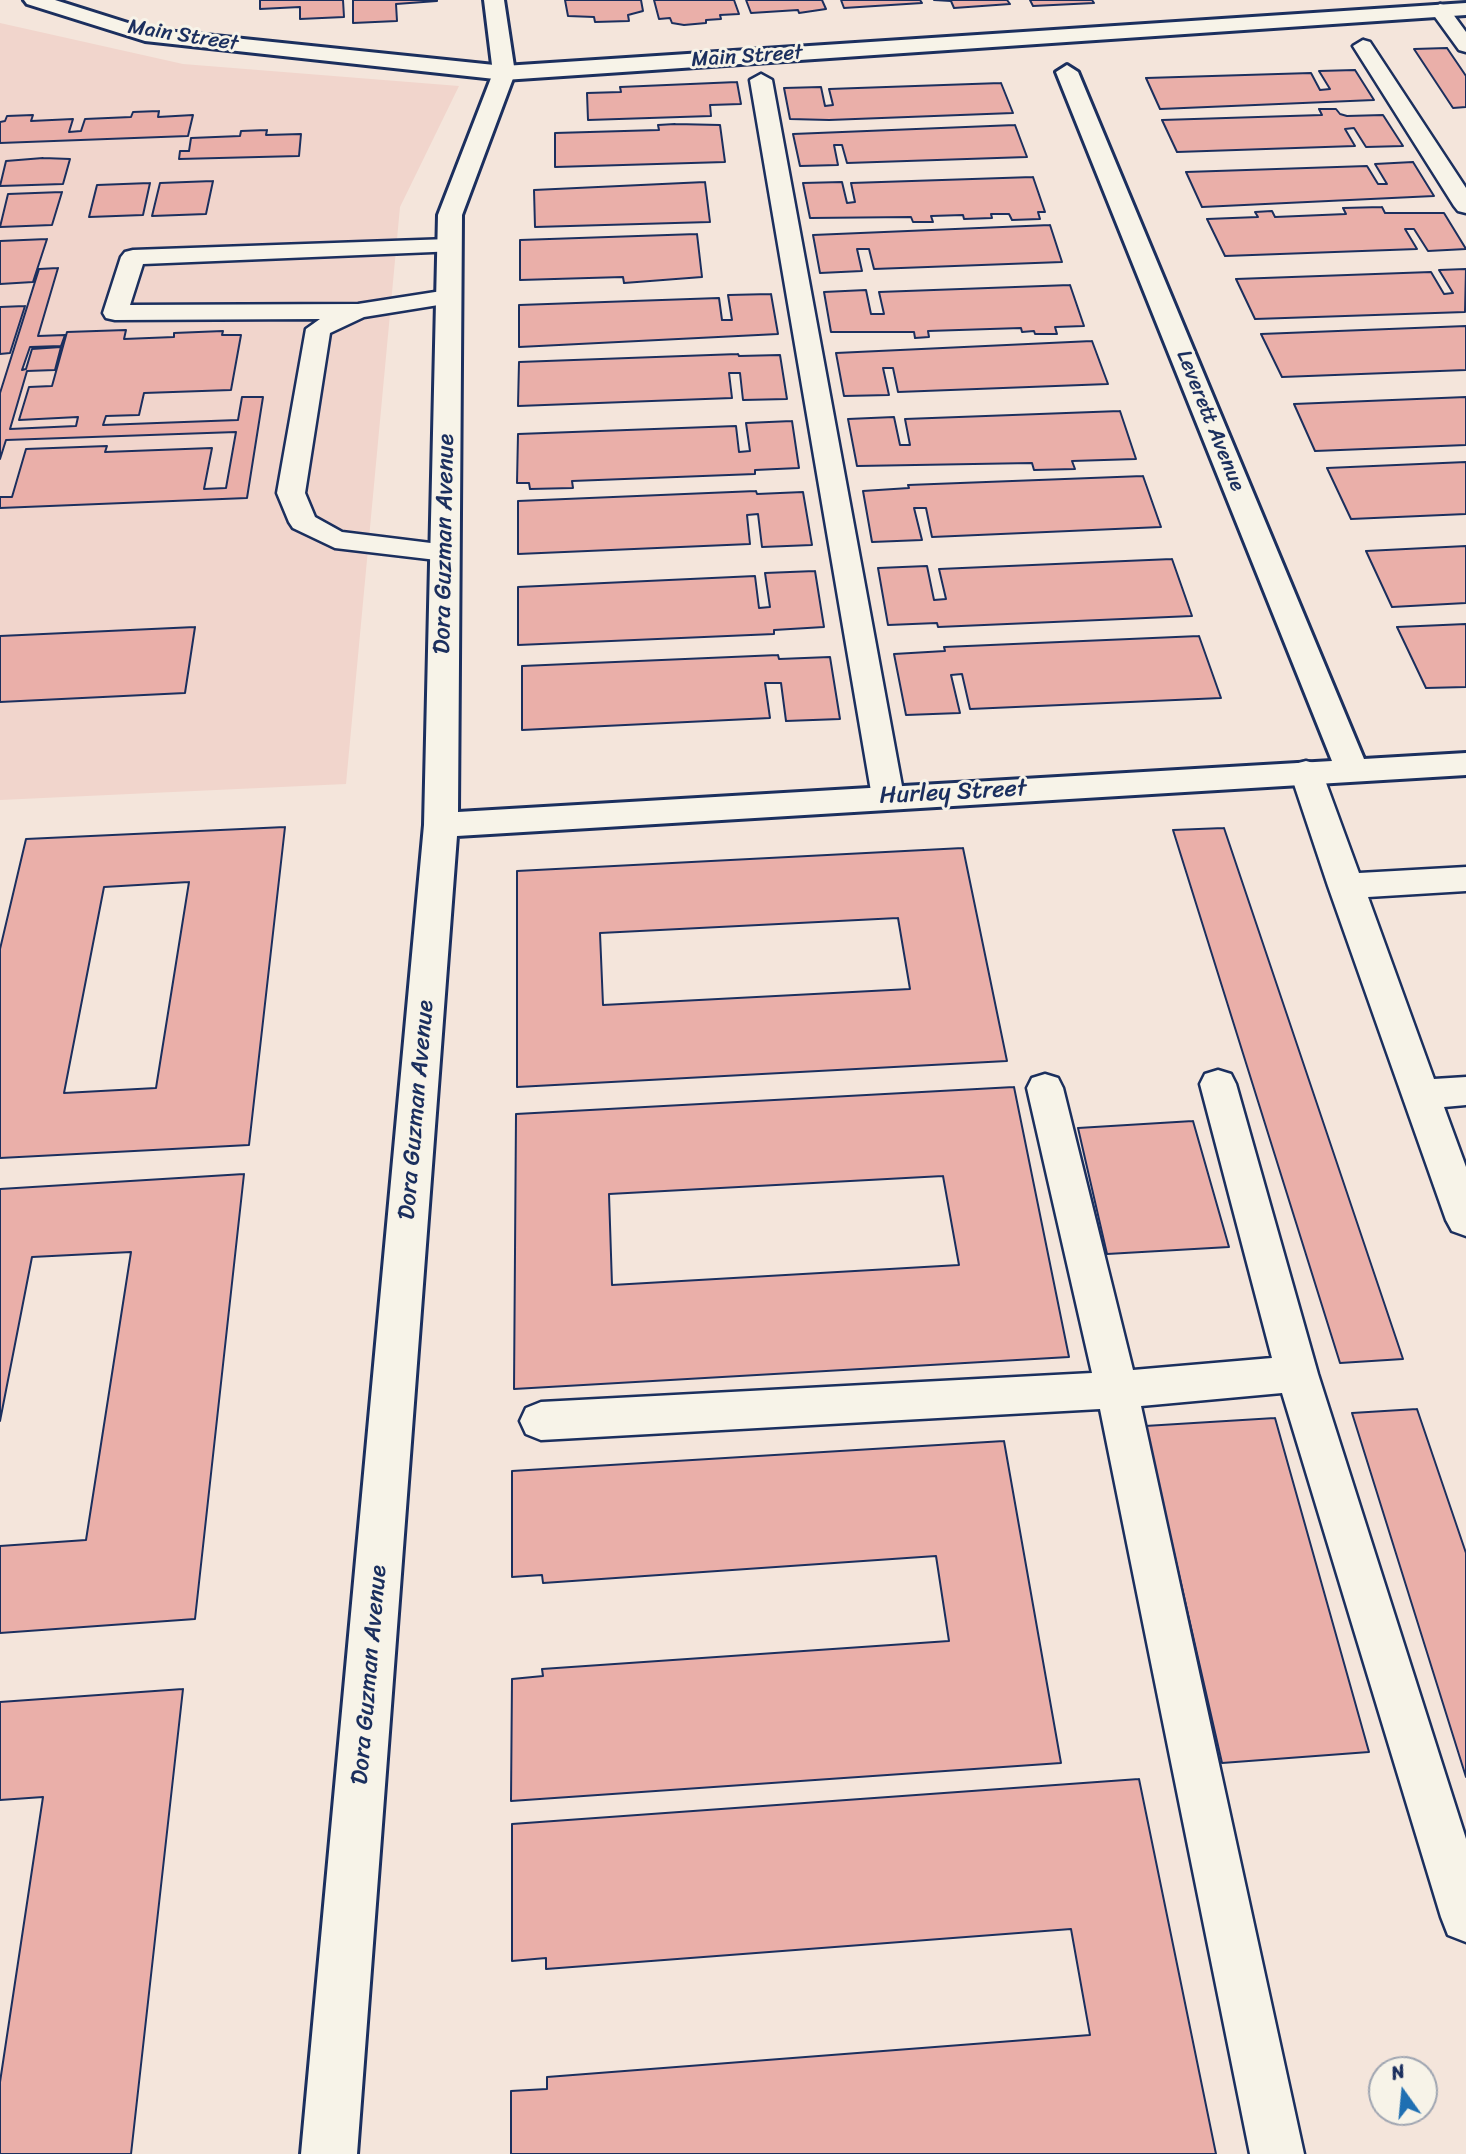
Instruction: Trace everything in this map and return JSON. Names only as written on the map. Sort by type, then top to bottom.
[{"type":"street","name":"Main Street","points":[[34,0],[145,35],[504,73],[1466,9]]},
{"type":"street","points":[[494,0],[504,73]]},
{"type":"street","name":"Leverett Avenue","points":[[1067,72],[1352,769]]},
{"type":"street","name":"Dora Guzman Avenue","points":[[329,2154],[441,825],[450,215],[504,73]]},
{"type":"street","name":"Hurley Street","points":[[441,825],[1466,764]]},
{"type":"lane","points":[[1440,10],[1466,46]]},
{"type":"lane","points":[[1363,46],[1466,206]]},
{"type":"lane","points":[[761,80],[888,797]]},
{"type":"lane","points":[[448,297],[358,311],[115,313],[133,257],[449,246]]},
{"type":"lane","points":[[358,311],[318,329],[291,493],[303,522],[335,540],[445,552]]},
{"type":"lane","points":[[1306,772],[1466,1220]]},
{"type":"lane","points":[[1345,886],[1466,879]]},
{"type":"lane","points":[[1217,1084],[1297,1374],[1466,1917]]},
{"type":"lane","points":[[1045,1088],[1117,1390],[1277,2154]]},
{"type":"lane","points":[[1421,1094],[1466,1091]]},
{"type":"lane","points":[[541,1420],[1117,1390],[1297,1374]]},
{"type":"shaded area","points":[[0,23],[183,64],[459,86],[400,207],[346,784],[0,800]]},
{"type":"building","points":[[260,0],[343,0],[344,17],[300,19],[300,7],[260,9]]},
{"type":"building","points":[[353,0],[437,1],[396,4],[397,21],[353,23]]},
{"type":"building","points":[[565,0],[641,0],[643,11],[628,15],[629,21],[595,22],[594,17],[568,16]]},
{"type":"building","points":[[654,0],[734,0],[739,14],[720,15],[721,19],[684,25],[672,23],[670,18],[659,19]]},
{"type":"building","points":[[746,0],[822,0],[826,9],[799,13],[798,10],[751,13]]},
{"type":"building","points":[[841,0],[920,0],[922,3],[844,8]]},
{"type":"building","points":[[934,0],[1007,0],[1010,4],[954,8],[951,1]]},
{"type":"building","points":[[1030,0],[1092,0],[1094,3],[1033,6]]},
{"type":"building","points":[[1447,48],[1466,76],[1466,107],[1453,108],[1414,49]]},
{"type":"building","points":[[1355,70],[1374,100],[1160,109],[1146,78],[1311,73],[1320,90],[1330,89],[1319,71]]},
{"type":"building","points":[[737,82],[741,104],[710,105],[711,116],[588,120],[587,93],[621,92],[620,87]]},
{"type":"building","points":[[1001,83],[1013,113],[829,120],[790,119],[784,88],[821,87],[825,106],[833,105],[829,89]]},
{"type":"building","points":[[1319,109],[1336,109],[1347,116],[1383,115],[1403,146],[1366,147],[1354,128],[1345,129],[1355,146],[1177,152],[1162,120],[1322,115]]},
{"type":"building","points":[[159,111],[158,117],[193,115],[188,136],[0,143],[0,122],[5,121],[7,116],[33,115],[31,121],[73,119],[69,132],[81,131],[85,119],[131,117],[133,112]]},
{"type":"building","points":[[658,125],[720,125],[725,162],[555,167],[555,133],[659,130]]},
{"type":"building","points":[[1015,125],[1027,157],[847,163],[842,145],[834,145],[838,165],[800,166],[793,134]]},
{"type":"building","points":[[267,130],[266,135],[301,134],[299,156],[179,159],[180,151],[189,151],[191,138],[240,136],[241,131]]},
{"type":"building","points":[[70,159],[63,184],[0,186],[6,161]]},
{"type":"building","points":[[1413,162],[1434,196],[1202,207],[1186,172],[1367,166],[1378,184],[1387,184],[1375,164]]},
{"type":"building","points":[[1033,177],[1045,212],[1038,212],[1040,219],[1012,220],[1009,214],[964,219],[963,215],[931,216],[933,222],[913,222],[911,217],[810,218],[803,183],[842,182],[847,203],[855,202],[851,183]]},
{"type":"building","points":[[213,181],[206,214],[152,216],[160,183]]},
{"type":"building","points":[[705,182],[710,222],[535,227],[534,190]]},
{"type":"building","points":[[150,183],[143,215],[89,217],[97,185]]},
{"type":"building","points":[[62,192],[52,225],[0,227],[8,194]]},
{"type":"building","points":[[1382,207],[1385,213],[1444,213],[1466,249],[1428,251],[1414,229],[1405,229],[1417,249],[1225,256],[1207,219],[1258,217],[1255,212],[1272,211],[1275,217],[1346,214],[1343,208]]},
{"type":"building","points":[[1050,225],[1062,262],[874,269],[869,249],[857,249],[862,271],[820,273],[813,235]]},
{"type":"building","points":[[697,234],[702,277],[624,283],[623,277],[520,280],[520,240]]},
{"type":"building","points":[[47,239],[33,282],[0,284],[0,241]]},
{"type":"building","points":[[58,268],[38,336],[65,335],[61,346],[30,347],[22,370],[26,369],[32,349],[61,347],[55,370],[27,371],[10,429],[76,426],[78,417],[19,420],[29,387],[52,386],[67,332],[126,330],[124,339],[223,331],[222,335],[241,335],[231,390],[144,393],[139,415],[106,416],[103,425],[238,420],[242,397],[263,397],[247,498],[0,508],[0,497],[12,497],[26,449],[107,446],[105,452],[212,448],[204,489],[226,488],[236,432],[6,440],[0,459],[0,393],[39,269]]},
{"type":"building","points":[[1466,269],[1465,312],[1255,319],[1236,279],[1431,272],[1444,294],[1453,293],[1439,270]]},
{"type":"building","points":[[1070,285],[1084,326],[1055,327],[1057,334],[1022,332],[1021,328],[928,331],[929,337],[915,338],[914,332],[831,332],[824,292],[866,290],[871,314],[884,314],[879,292]]},
{"type":"building","points":[[771,294],[778,334],[519,347],[519,305],[719,298],[722,320],[732,320],[728,295]]},
{"type":"building","points":[[25,306],[10,353],[0,354],[0,307]]},
{"type":"building","points":[[1466,326],[1466,370],[1282,377],[1261,334]]},
{"type":"building","points":[[1092,341],[1108,384],[898,392],[893,368],[883,368],[889,395],[844,396],[836,353]]},
{"type":"building","points":[[738,354],[780,355],[787,399],[743,400],[740,373],[729,373],[732,398],[518,406],[519,362]]},
{"type":"building","points":[[1466,397],[1466,445],[1315,451],[1294,404]]},
{"type":"building","points":[[1120,411],[1136,459],[1072,461],[1075,469],[1034,470],[1032,463],[857,466],[848,419],[894,417],[900,445],[910,445],[905,419]]},
{"type":"building","points":[[792,421],[799,468],[755,470],[755,474],[572,481],[573,488],[530,489],[529,483],[517,483],[518,434],[736,426],[739,452],[750,451],[746,423]]},
{"type":"building","points":[[1466,462],[1466,514],[1351,519],[1327,468]]},
{"type":"building","points":[[1143,476],[1161,527],[932,537],[926,508],[914,508],[922,540],[872,542],[863,491],[909,488],[908,485]]},
{"type":"building","points":[[756,491],[757,494],[803,492],[812,545],[762,547],[758,514],[747,515],[750,544],[518,554],[518,501]]},
{"type":"building","points":[[1466,546],[1466,603],[1392,607],[1366,551]]},
{"type":"building","points":[[1172,559],[1192,616],[938,627],[937,623],[888,625],[878,568],[927,566],[934,600],[946,599],[939,569]]},
{"type":"building","points":[[815,571],[824,627],[774,630],[774,634],[518,645],[518,587],[755,576],[759,608],[770,607],[765,573]]},
{"type":"building","points":[[1466,624],[1466,687],[1426,688],[1397,627]]},
{"type":"building","points":[[195,627],[185,693],[0,702],[0,636]]},
{"type":"building","points":[[1199,636],[1221,698],[970,709],[962,674],[951,675],[960,713],[906,715],[894,654],[945,651],[944,647]]},
{"type":"building","points":[[778,655],[779,659],[830,657],[840,719],[786,721],[781,683],[765,683],[770,718],[522,730],[522,666]]},
{"type":"building","points":[[285,827],[249,1145],[0,1158],[0,949],[26,839]],"holes":[[[189,882],[156,1088],[64,1093],[104,887]]]},
{"type":"building","points":[[1224,828],[1403,1359],[1340,1363],[1173,830]]},
{"type":"building","points":[[963,848],[1007,1061],[517,1087],[517,871]],"holes":[[[898,918],[910,989],[603,1005],[600,933]]]},
{"type":"building","points":[[1014,1087],[1069,1357],[514,1389],[516,1114]],"holes":[[[943,1176],[959,1265],[612,1285],[609,1194]]]},
{"type":"building","points":[[1193,1121],[1229,1247],[1107,1254],[1078,1128]]},
{"type":"building","points":[[244,1174],[195,1619],[0,1633],[0,1546],[86,1540],[131,1252],[32,1257],[0,1421],[0,1189]]},
{"type":"building","points":[[1417,1409],[1466,1553],[1466,1777],[1352,1413]]},
{"type":"building","points":[[1275,1418],[1369,1752],[1222,1763],[1145,1426]]},
{"type":"building","points":[[1004,1441],[1061,1763],[511,1801],[512,1679],[543,1676],[542,1669],[949,1641],[936,1556],[543,1583],[542,1575],[512,1577],[512,1471]]},
{"type":"building","points":[[183,1689],[131,2154],[0,2154],[0,2082],[43,1797],[0,1800],[0,1702]]},
{"type":"building","points":[[1139,1779],[1216,2154],[511,2154],[511,2091],[547,2089],[547,2077],[1090,2035],[1071,1929],[546,1969],[546,1958],[512,1961],[512,1824]]}]
